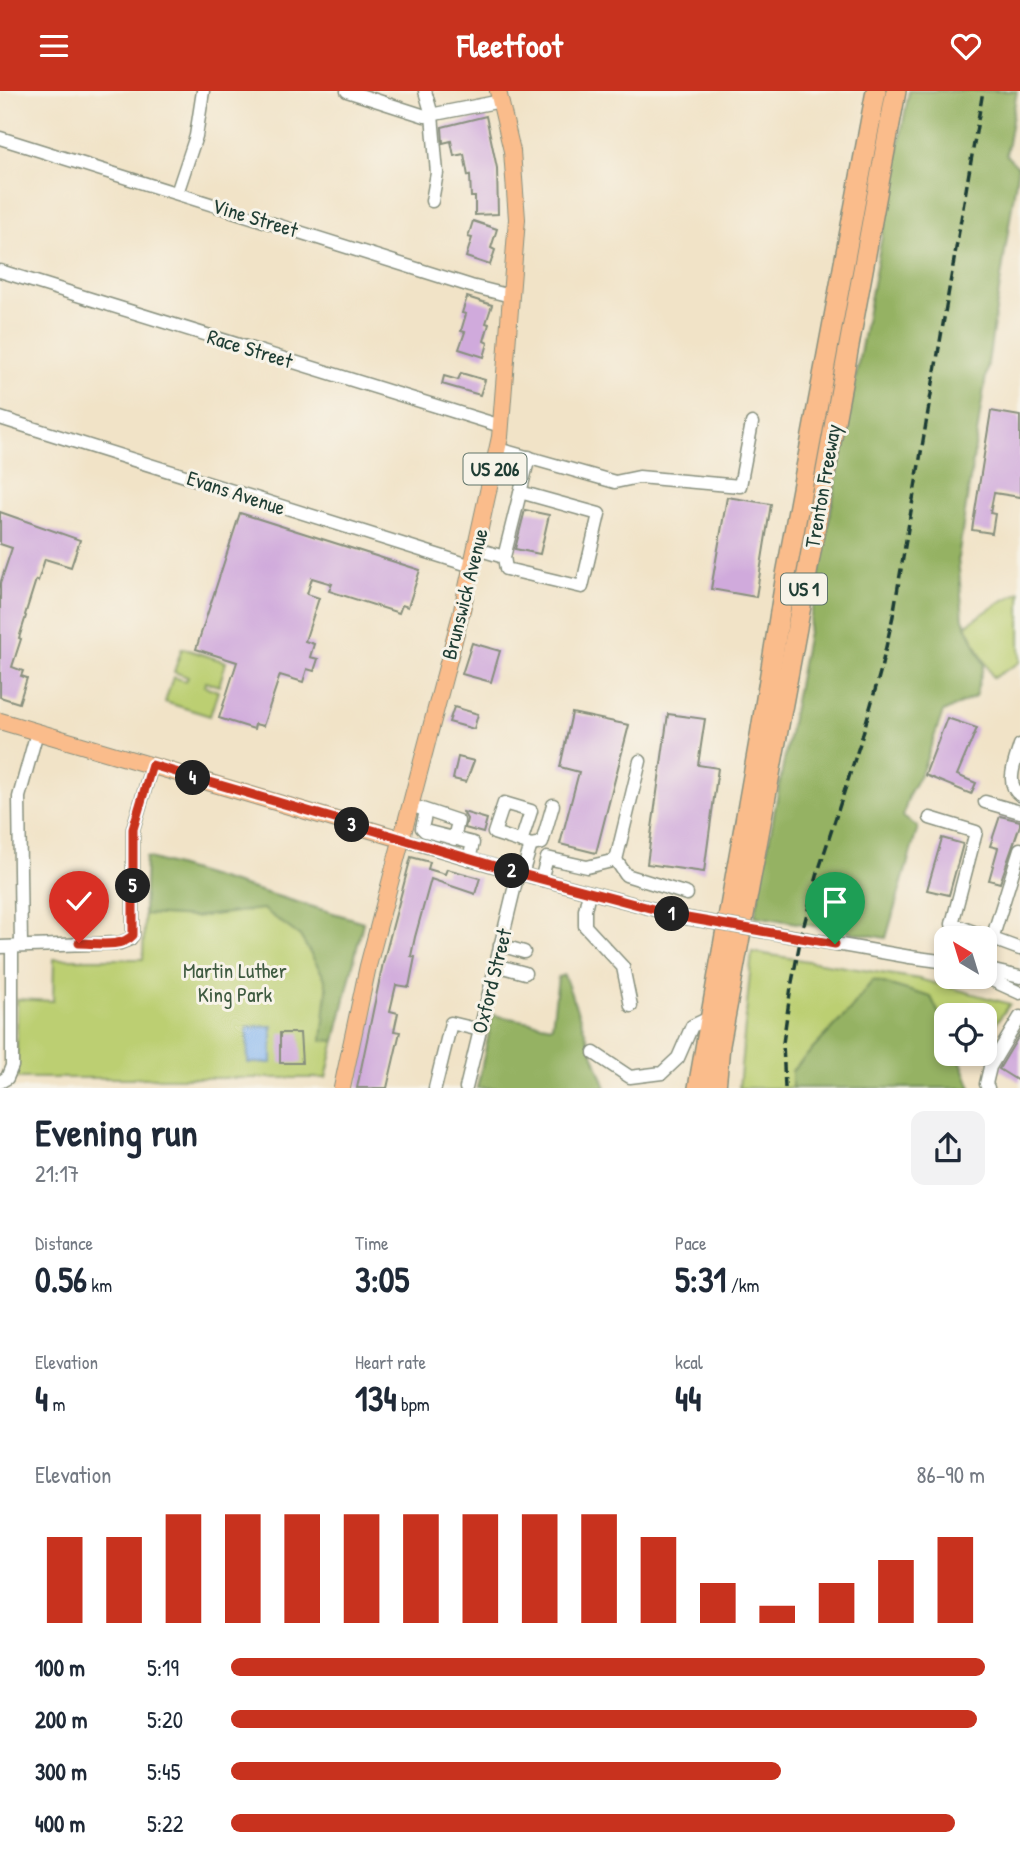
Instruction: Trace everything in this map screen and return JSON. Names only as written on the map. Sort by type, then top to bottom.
[{"type":"highway","name":"Trenton Freeway","points":[[698,1088],[732,905],[786,575],[876,91]]},
{"type":"highway","name":"Trenton Freeway","points":[[716,1088],[720,1045],[766,788],[896,91]]},
{"type":"main road","name":"Brunswick Avenue","points":[[342,1088],[368,966],[477,549],[498,449],[516,219],[514,165],[499,96]]},
{"type":"main road","points":[[0,721],[401,839]]},
{"type":"street","points":[[177,193],[196,136],[204,91]]},
{"type":"street","points":[[347,91],[421,115],[432,115],[499,96]]},
{"type":"street","points":[[425,91],[432,115],[437,173],[432,201]]},
{"type":"street","name":"Vine Street","points":[[0,138],[471,286],[511,296]]},
{"type":"street","name":"Race Street","points":[[0,271],[501,426]]},
{"type":"street","name":"Evans Avenue","points":[[0,418],[472,566]]},
{"type":"street","points":[[498,449],[615,482],[639,477],[740,486],[752,423]]},
{"type":"street","points":[[520,492],[599,513],[582,587],[506,569],[504,557],[520,492],[529,457]]},
{"type":"street","points":[[477,549],[504,557]]},
{"type":"street","points":[[3,1080],[12,1066],[11,947],[19,797],[37,732]]},
{"type":"street","points":[[1020,745],[1011,782],[1014,791],[1020,795]]},
{"type":"street","points":[[640,761],[616,860],[626,875],[687,894]]},
{"type":"street","points":[[11,947],[120,943],[130,939],[133,935],[133,829],[152,765]]},
{"type":"street","points":[[985,802],[1020,812]]},
{"type":"street","name":"Oxford Street","points":[[466,1088],[526,844],[542,843],[553,805]]},
{"type":"street","points":[[410,806],[458,821],[454,839]]},
{"type":"street","points":[[426,811],[422,828],[473,843],[469,859]]},
{"type":"street","points":[[930,818],[976,832],[952,924],[957,926]]},
{"type":"street","points":[[401,839],[687,918],[934,960]]},
{"type":"street","points":[[996,926],[1020,849]]},
{"type":"street","points":[[540,879],[547,858],[587,867],[616,860]]},
{"type":"street","points":[[587,867],[585,926],[623,967],[631,1006]]},
{"type":"street","points":[[998,941],[1020,949]]},
{"type":"street","points":[[500,945],[524,952]]},
{"type":"street","points":[[495,965],[524,973]]},
{"type":"street","points":[[998,972],[1020,977]]},
{"type":"street","points":[[998,983],[1020,993]]},
{"type":"street","points":[[988,1088],[986,1084],[990,1067],[1020,1017]]},
{"type":"street","points":[[594,1053],[630,1077],[663,1073],[678,1058],[692,1027],[709,1019]]},
{"type":"street","points":[[435,1088],[452,1023],[480,1030]]},
{"type":"green space","points":[[909,91],[1017,91],[1006,155],[1018,167],[958,558],[963,619],[984,664],[975,697],[943,712],[923,769],[909,794],[903,817],[918,827],[886,938],[755,916]]},
{"type":"green space","points":[[1020,592],[1020,662],[993,678],[966,625]]},
{"type":"green space","points":[[182,648],[226,662],[219,686],[206,682],[204,686],[218,691],[210,716],[165,702],[173,677],[186,681],[188,677],[174,672]]},
{"type":"green space","name":"Martin Luther King Park","points":[[146,857],[363,922],[326,1078],[17,1078],[17,999],[53,1001],[54,959],[143,959]]},
{"type":"green space","points":[[146,857],[363,922],[335,1041],[322,1040],[327,989],[324,977],[300,936],[263,909],[195,917],[144,914]]},
{"type":"green space","points":[[752,952],[919,979],[934,983],[934,989],[955,989],[1010,1004],[997,1022],[997,1003],[934,1003],[931,997],[873,980],[851,1009],[792,1071],[792,1088],[739,1088]]},
{"type":"green space","points":[[564,975],[606,1088],[477,1088],[493,1015],[552,1026],[558,977]]},
{"type":"green space","points":[[873,980],[931,997],[934,1003],[934,1066],[963,1066],[971,1088],[792,1088],[792,1071],[851,1009]]},
{"type":"water","points":[[272,1026],[272,1063],[248,1063],[247,1027]]},
{"type":"building","points":[[486,116],[497,168],[498,214],[475,215],[475,197],[471,197],[470,175],[468,176],[464,154],[454,156],[451,141],[443,143],[442,127]]},
{"type":"building","points":[[473,221],[497,229],[491,248],[495,250],[490,265],[466,257],[472,238],[468,237]]},
{"type":"building","points":[[467,297],[492,305],[486,323],[489,324],[484,341],[488,343],[484,357],[459,349],[465,332],[461,331],[466,314],[462,313]]},
{"type":"building","points":[[461,373],[485,380],[480,395],[442,384],[444,376],[458,380]]},
{"type":"building","points":[[991,411],[1020,416],[1020,497],[994,493],[990,513],[995,514],[992,533],[972,530]]},
{"type":"building","points":[[727,497],[771,504],[756,597],[711,589]]},
{"type":"building","points":[[525,510],[549,515],[540,554],[515,549]]},
{"type":"building","points":[[0,512],[80,540],[71,567],[45,559],[38,581],[36,580],[12,667],[23,671],[21,676],[27,678],[19,703],[0,697],[0,584],[12,548],[0,544]]},
{"type":"building","points":[[240,513],[420,570],[408,607],[402,605],[399,613],[329,591],[332,584],[312,578],[307,594],[319,598],[305,641],[314,644],[310,657],[318,659],[314,671],[307,669],[303,682],[280,675],[263,726],[255,724],[254,729],[219,718],[237,662],[196,649]]},
{"type":"building","points":[[472,643],[500,651],[491,682],[462,674]]},
{"type":"building","points":[[454,707],[478,714],[474,729],[449,722]]},
{"type":"building","points":[[572,713],[629,725],[596,853],[560,844],[579,772],[560,767]]},
{"type":"building","points":[[668,714],[705,719],[698,765],[718,768],[704,872],[647,864]]},
{"type":"building","points":[[947,718],[977,728],[957,775],[976,783],[971,794],[925,775]]},
{"type":"building","points":[[458,757],[474,761],[466,782],[453,779]]},
{"type":"building","points":[[463,812],[487,819],[483,833],[465,828],[467,819]]},
{"type":"building","points":[[1000,816],[1020,821],[1020,825],[1000,883],[989,880],[998,848],[990,846]]},
{"type":"building","points":[[942,838],[963,844],[949,895],[927,890]]},
{"type":"building","points":[[411,857],[430,862],[428,869],[445,874],[447,869],[480,878],[475,894],[431,879],[411,956],[415,957],[409,987],[396,985],[390,1011],[398,1013],[394,1031],[400,1032],[387,1088],[357,1088],[383,963]]},
{"type":"building","points":[[280,1033],[300,1033],[302,1063],[280,1063]]},
{"type":"building","points":[[1020,1034],[1020,1082],[999,1069]]},
{"type":"railway","points":[[785,1088],[783,1043],[802,932],[819,869],[862,737],[893,616],[983,91]]},
{"type":"route","points":[[79,943],[120,943],[133,935],[133,829],[152,765],[522,874],[687,918],[835,944]]}]
